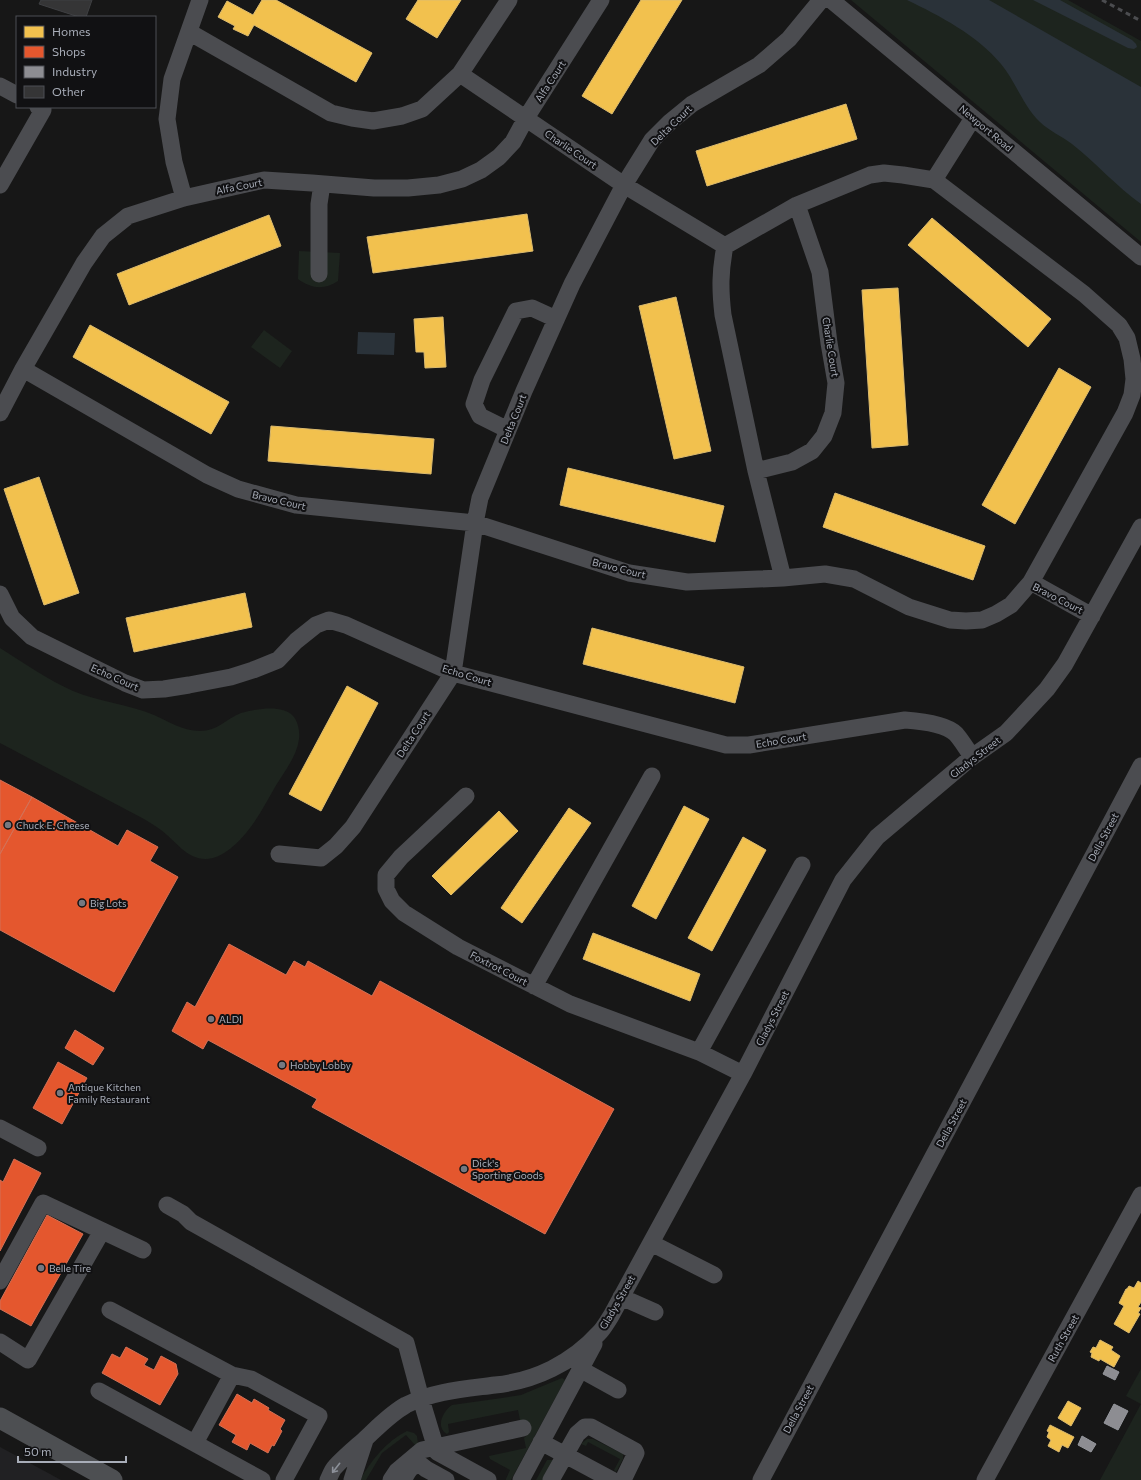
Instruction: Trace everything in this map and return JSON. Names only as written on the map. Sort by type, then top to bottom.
[{"type":"main road","points":[[0,1418],[112,1480]]},
{"type":"street","points":[[184,198],[174,162],[167,119],[172,79],[200,0]]},
{"type":"street","points":[[189,32],[331,113],[352,118],[373,120],[402,116],[422,109],[460,74],[510,0]]},
{"type":"street","name":"Alfa Court","points":[[23,369],[84,263],[103,236],[128,216],[184,198],[264,180],[374,188],[408,188],[439,185],[462,179],[481,170],[499,157],[512,142],[601,0]]},
{"type":"street","name":"Delta Court","points":[[279,854],[321,858],[336,846],[353,827],[453,673],[480,498],[524,391],[556,319],[593,242],[624,184],[652,140],[670,122],[692,104],[759,65],[789,39],[821,0]]},
{"type":"street","name":"Newport Road","points":[[831,0],[1141,257]]},
{"type":"street","name":"Charlie Court","points":[[460,74],[624,184],[725,246]]},
{"type":"street","points":[[0,86],[16,94]]},
{"type":"street","points":[[0,185],[43,110],[40,108]]},
{"type":"street","points":[[934,180],[973,118]]},
{"type":"street","points":[[783,578],[756,471],[723,315],[720,269],[725,246],[797,205],[870,175],[884,173],[903,174],[934,180],[1084,294],[1119,325],[1126,338],[1132,359],[1134,379],[1132,395],[1125,413],[1031,582]]},
{"type":"street","points":[[319,274],[319,204],[322,184]]},
{"type":"street","name":"Charlie Court","points":[[756,471],[792,462],[812,451],[824,436],[834,413],[836,383],[829,343],[820,272],[797,205]]},
{"type":"street","points":[[508,430],[480,416],[474,404],[482,380],[516,311],[532,308],[556,319]]},
{"type":"street","points":[[0,413],[23,369]]},
{"type":"street","name":"Bravo Court","points":[[23,369],[208,475],[238,489],[266,498],[296,505],[475,523],[630,573],[687,582],[783,578],[824,574],[854,579],[909,607],[950,620],[982,620],[996,614],[1012,604],[1031,582],[1092,616]]},
{"type":"street","name":"Gladys Street","points":[[328,1480],[335,1467],[381,1422],[394,1412],[421,1399],[443,1392],[518,1382],[538,1375],[559,1366],[578,1353],[600,1333],[743,1074],[843,880],[878,837],[972,757],[1006,733],[1047,689],[1065,664],[1141,527]]},
{"type":"street","name":"Echo Court","points":[[0,594],[12,618],[32,637],[125,683],[143,690],[164,689],[189,685],[231,677],[252,670],[278,660],[296,641],[316,625],[329,620],[453,673],[726,745],[749,745],[905,720],[922,721],[935,724],[955,733],[972,757]]},
{"type":"street","name":"Della Street","points":[[760,1480],[1141,766]]},
{"type":"street","points":[[534,986],[652,776]]},
{"type":"street","name":"Foxtrot Court","points":[[466,796],[401,856],[386,875],[386,889],[392,901],[404,913],[458,947],[570,1004],[699,1052],[743,1074]]},
{"type":"street","points":[[699,1052],[802,865]]},
{"type":"street","points":[[0,1128],[38,1148]]},
{"type":"street","name":"Ruth Street","points":[[985,1480],[1141,1195]]},
{"type":"street","points":[[0,1281],[43,1203],[143,1250]]},
{"type":"street","points":[[167,1205],[182,1214],[190,1222],[406,1343],[437,1452],[488,1480]]},
{"type":"street","points":[[0,1342],[28,1360],[102,1231]]},
{"type":"street","points":[[651,1243],[714,1275]]},
{"type":"street","points":[[621,1297],[656,1312]]},
{"type":"street","points":[[110,1310],[232,1375],[251,1379],[319,1416],[284,1480]]},
{"type":"street","points":[[521,1480],[600,1333]]},
{"type":"street","points":[[580,1369],[618,1390]]},
{"type":"street","points":[[195,1443],[232,1375]]},
{"type":"street","points":[[99,1391],[262,1480]]},
{"type":"street","points":[[557,1480],[576,1434],[585,1427],[591,1427],[635,1450],[635,1458],[623,1480]]},
{"type":"street","points":[[391,1480],[397,1471],[422,1450],[523,1428]]},
{"type":"street","points":[[541,1442],[567,1456],[614,1480],[626,1459],[625,1454],[623,1451],[595,1437],[590,1435],[585,1436],[567,1456],[551,1480]]},
{"type":"street","name":"Gladys Street","points":[[352,1480],[366,1438]]},
{"type":"street","points":[[403,1480],[410,1468],[416,1465],[436,1465],[464,1480]]},
{"type":"street","points":[[422,1465],[426,1469],[446,1480]]},
{"type":"shaded area","points":[[851,0],[1068,0],[1141,41],[1141,242]]},
{"type":"shaded area","points":[[907,0],[989,0],[1141,87],[1141,204],[1123,190],[1072,144],[1047,128],[1034,116],[1001,64],[981,44],[957,27]]},
{"type":"shaded area","points":[[1033,0],[1060,0],[1132,40],[1137,47],[1134,49],[1128,48]]},
{"type":"shaded area","points":[[299,251],[340,253],[338,281],[328,286],[318,287],[308,285],[298,279]]},
{"type":"shaded area","points":[[264,330],[292,351],[280,368],[251,347]]},
{"type":"shaded area","points":[[358,332],[395,333],[394,355],[357,354]]},
{"type":"shaded area","points":[[0,648],[45,677],[73,691],[93,698],[144,711],[177,726],[194,731],[212,729],[236,715],[247,711],[268,708],[283,710],[295,718],[299,730],[296,752],[258,817],[238,842],[223,854],[212,858],[206,859],[193,856],[182,849],[161,830],[144,819],[0,743]]},
{"type":"shaded area","points":[[1141,1369],[1141,1404],[1126,1396]]},
{"type":"shaded area","points":[[562,1378],[565,1380],[564,1382],[511,1480],[506,1480],[510,1470],[490,1459],[489,1456],[526,1448],[524,1438],[526,1436],[518,1410],[448,1424],[449,1432],[447,1434],[441,1427],[443,1415],[452,1405],[521,1395]]},
{"type":"shaded area","points":[[1141,1404],[1141,1480],[1100,1480]]},
{"type":"shaded area","points":[[407,1431],[414,1433],[417,1436],[418,1444],[415,1445],[406,1435],[382,1453],[366,1480],[360,1480],[380,1452],[392,1440]]},
{"type":"shaded area","points":[[587,1439],[593,1439],[623,1454],[623,1459],[616,1472],[614,1470],[620,1459],[588,1442],[586,1446],[581,1444]]},
{"type":"shaded area","points":[[0,1447],[61,1480],[0,1480]]},
{"type":"shaded area","points":[[547,1460],[553,1460],[547,1480],[536,1480]]},
{"type":"building: Homes","points":[[262,0],[276,0],[372,53],[356,82],[254,25],[248,36],[233,29],[235,26],[218,17],[227,1],[253,15]]},
{"type":"building: Homes","points":[[418,0],[461,0],[437,38],[406,19]]},
{"type":"building: Homes","points":[[641,0],[682,0],[612,114],[582,96]]},
{"type":"building: Homes","points":[[846,104],[857,139],[707,186],[696,151]]},
{"type":"building: Homes","points":[[527,214],[533,251],[373,273],[367,237]]},
{"type":"building: Homes","points":[[269,215],[281,246],[129,305],[117,274]]},
{"type":"building: Homes","points":[[932,218],[1051,319],[1028,347],[908,245]]},
{"type":"building: Homes","points":[[898,288],[908,445],[872,448],[862,290]]},
{"type":"building: Homes","points":[[676,297],[711,451],[674,459],[639,306]]},
{"type":"building: Homes","points":[[443,317],[446,367],[425,368],[424,352],[416,352],[414,319]]},
{"type":"building: Homes","points":[[90,325],[229,402],[211,434],[73,357]]},
{"type":"building: Homes","points":[[1059,368],[1091,387],[1015,524],[982,505]]},
{"type":"building: Homes","points":[[271,426],[434,439],[431,474],[268,461]]},
{"type":"building: Homes","points":[[568,468],[724,506],[715,542],[560,505]]},
{"type":"building: Homes","points":[[39,477],[79,593],[44,605],[4,489]]},
{"type":"building: Homes","points":[[835,493],[985,546],[973,580],[823,527]]},
{"type":"building: Homes","points":[[245,593],[252,627],[134,652],[126,618]]},
{"type":"building: Homes","points":[[592,628],[744,667],[735,703],[583,664]]},
{"type":"building: Homes","points":[[347,686],[378,703],[321,811],[289,794]]},
{"type":"building: Homes","points":[[684,806],[709,819],[656,919],[632,906]]},
{"type":"building: Homes","points":[[569,808],[591,823],[522,923],[501,908]]},
{"type":"building: Homes","points":[[499,811],[518,831],[451,895],[432,876]]},
{"type":"building: Homes","points":[[743,837],[766,850],[712,951],[688,938]]},
{"type":"building: Homes","points":[[593,933],[700,974],[690,1001],[583,959]]},
{"type":"building: Homes","points":[[1138,1281],[1141,1283],[1141,1302],[1138,1307],[1141,1308],[1138,1313],[1140,1314],[1129,1333],[1114,1324],[1124,1306],[1119,1303],[1126,1289],[1129,1286],[1134,1288]]},
{"type":"building: Homes","points":[[1100,1340],[1113,1347],[1111,1350],[1120,1356],[1114,1367],[1100,1359],[1099,1361],[1091,1357],[1092,1353],[1090,1352],[1093,1347],[1096,1348]]},
{"type":"building: Homes","points":[[1068,1401],[1081,1408],[1071,1426],[1058,1418]]},
{"type":"building: Homes","points":[[1050,1425],[1074,1437],[1068,1448],[1062,1445],[1059,1452],[1048,1446],[1051,1440],[1047,1437],[1049,1432],[1047,1431]]},
{"type":"building: Shops","name":"Chuck E. Cheese","points":[[0,780],[32,797],[0,854]]},
{"type":"building: Shops","name":"Big Lots","points":[[32,797],[118,846],[127,830],[158,847],[150,861],[178,877],[114,992],[0,930],[0,854]]},
{"type":"building: Shops","points":[[229,944],[286,975],[294,961],[305,967],[308,961],[372,996],[380,981],[614,1109],[545,1234],[312,1107],[317,1099],[208,1040],[203,1049],[172,1031],[187,1002],[195,1007]]},
{"type":"building: Shops","points":[[75,1030],[104,1048],[93,1065],[65,1048]]},
{"type":"building: Shops","name":"Antique Kitchen Family Restaurant","points":[[58,1062],[87,1078],[62,1124],[33,1108]]},
{"type":"building: Shops","points":[[14,1159],[41,1173],[0,1251],[0,1180],[3,1182]]},
{"type":"building: Shops","name":"Belle Tire","points":[[47,1215],[83,1234],[31,1326],[0,1309],[0,1301]]},
{"type":"building: Shops","points":[[126,1347],[148,1359],[144,1365],[154,1370],[161,1356],[176,1364],[178,1374],[160,1405],[102,1373],[112,1354],[120,1358]]},
{"type":"building: Shops","points":[[237,1394],[252,1403],[254,1399],[269,1408],[268,1410],[285,1420],[280,1429],[282,1431],[274,1446],[272,1445],[268,1453],[250,1443],[247,1450],[232,1442],[236,1435],[219,1425]]},
{"type":"building: Industry","points":[[1107,1366],[1119,1372],[1115,1380],[1103,1374]]},
{"type":"building: Industry","points":[[1114,1404],[1128,1411],[1118,1430],[1104,1423]]},
{"type":"building: Industry","points":[[1082,1436],[1096,1444],[1091,1452],[1078,1445]]},
{"type":"building: Other","points":[[41,0],[92,0],[86,16],[76,16],[39,4]]},
{"type":"railway","points":[[1102,0],[1141,21]]},
{"type":"place","name":"Chuck E. Cheese","points":[[8,825]]},
{"type":"place","name":"Big Lots","points":[[82,903]]},
{"type":"place","name":"ALDI","points":[[211,1019]]},
{"type":"place","name":"Hobby Lobby","points":[[282,1065]]},
{"type":"place","name":"Antique Kitchen Family Restaurant","points":[[60,1093]]},
{"type":"place","name":"Dick's Sporting Goods","points":[[464,1169]]},
{"type":"place","name":"Belle Tire","points":[[41,1268]]}]
